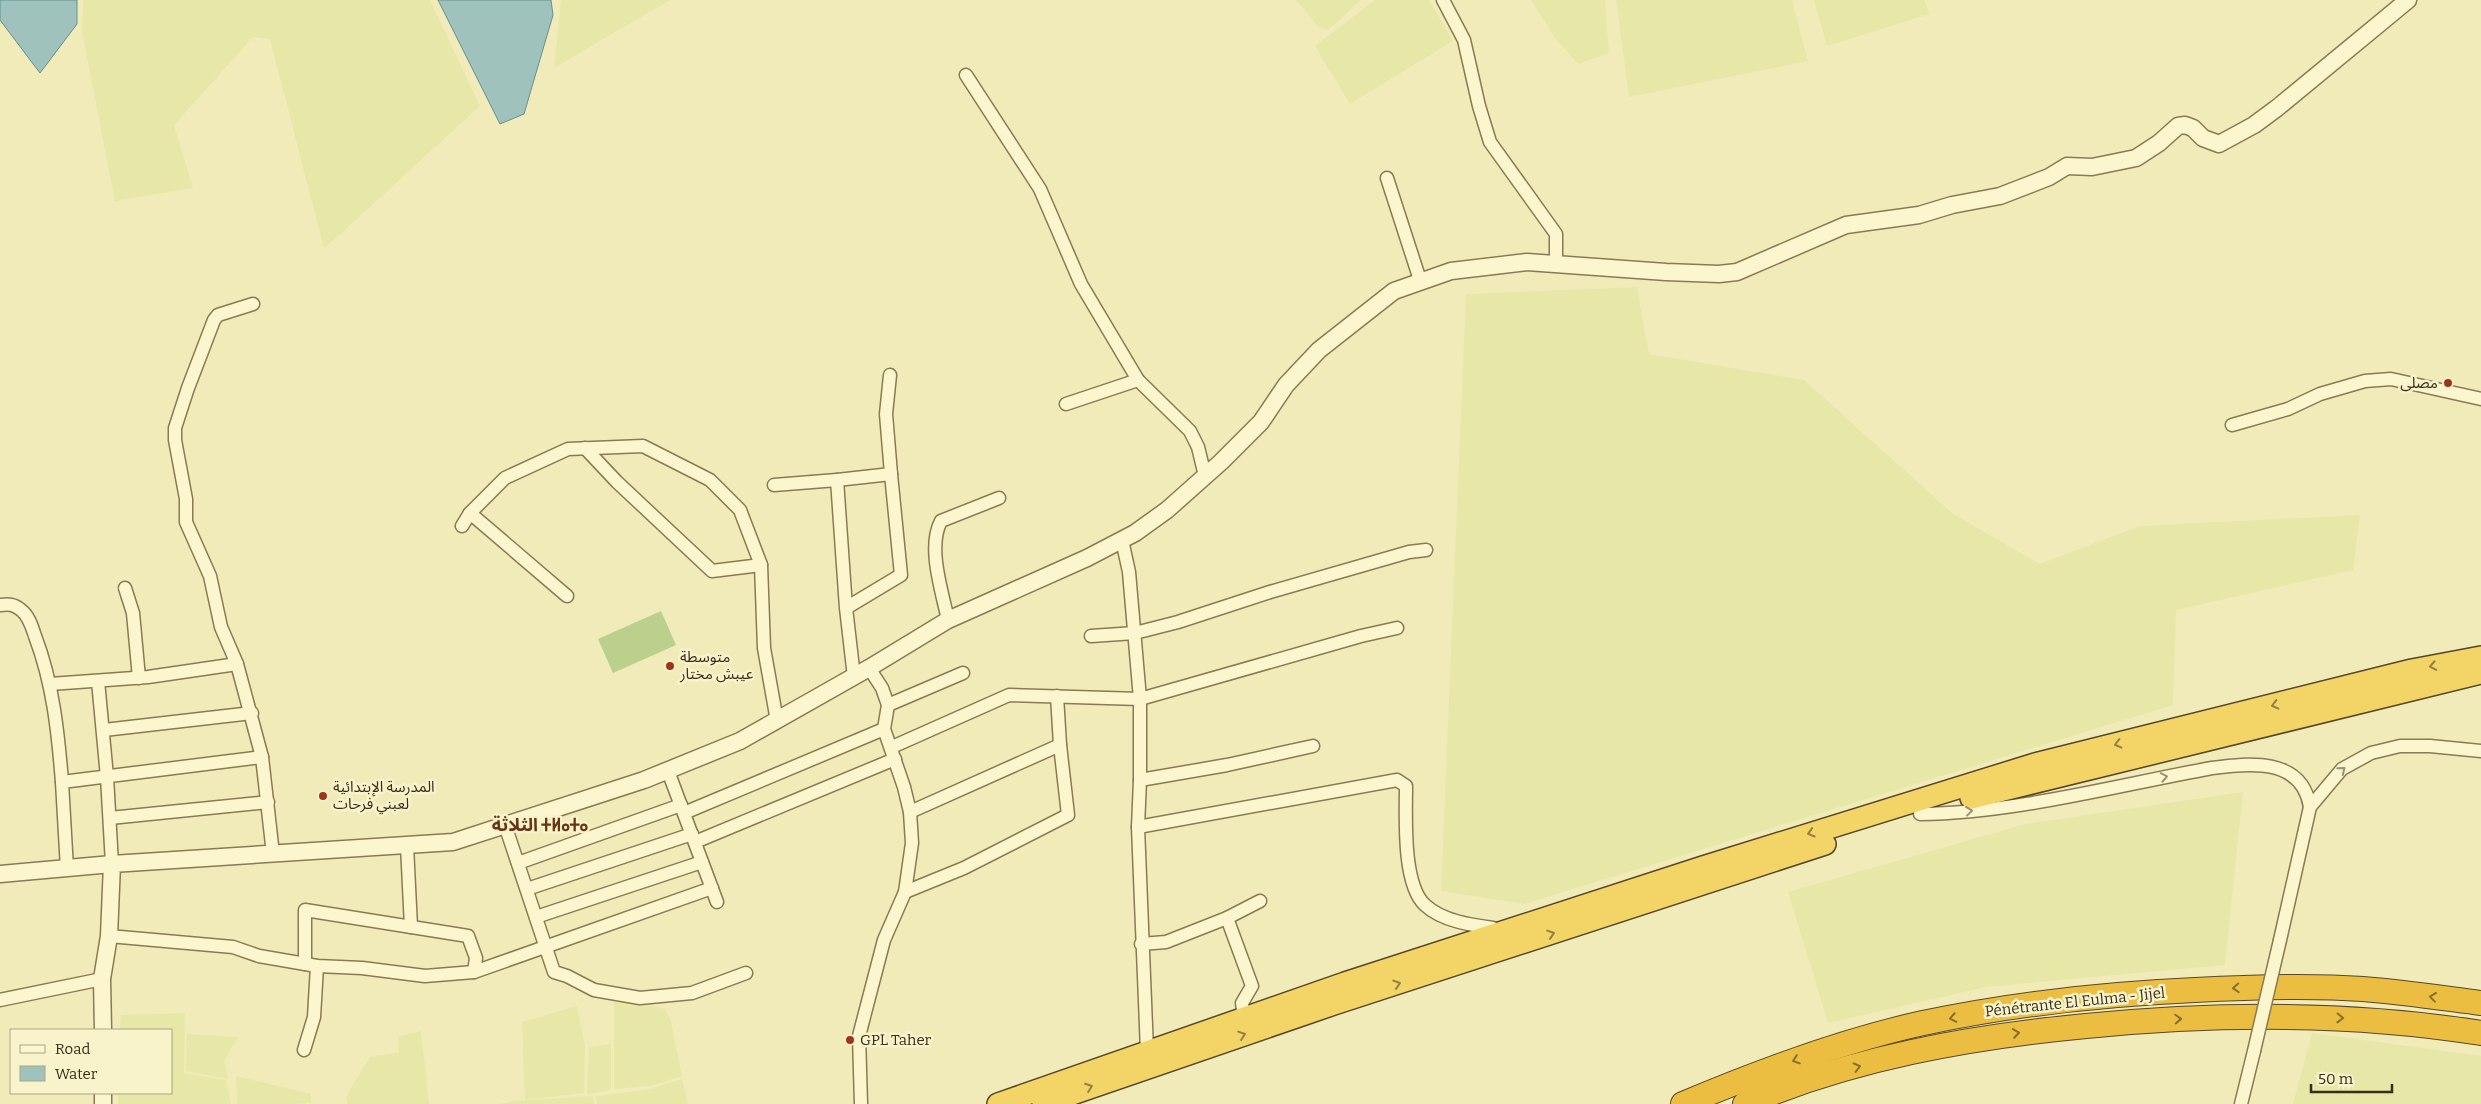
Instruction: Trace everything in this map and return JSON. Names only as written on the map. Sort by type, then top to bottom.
[{"type":"highway","points":[[998,1104],[1244,1018],[1677,875],[2035,764],[2412,670],[2481,657]]},
{"type":"highway","points":[[1043,1104],[1334,1004],[1920,814],[2049,778],[2481,673]]},
{"type":"highway","name":"Pénétrante El Eulma - Jijel","points":[[1683,1104],[1755,1074],[1835,1047],[1922,1023],[2021,1005],[2152,992],[2264,986],[2363,989],[2481,1003]]},
{"type":"highway","name":"Pénétrante El Eulma - Jijel","points":[[1745,1104],[1847,1069],[1941,1045],[2031,1031],[2114,1023],[2238,1016],[2356,1018],[2481,1034]]},
{"type":"street","points":[[1443,0],[1464,40],[1479,106],[1490,142],[1556,234],[1556,263]]},
{"type":"street","points":[[0,874],[112,864],[453,842],[668,771],[740,741],[778,721],[948,620],[1122,540],[1167,510],[1205,476],[1261,422],[1286,385],[1319,350],[1394,291],[1420,280],[1451,271],[1527,262],[1666,272],[1719,274],[1737,272],[1846,225],[1919,215],[1952,205],[1992,198],[2049,177],[2067,166],[2092,167],[2136,158],[2159,143],[2178,126],[2186,125],[2193,128],[2203,138],[2219,144],[2254,125],[2277,108],[2408,0]]},
{"type":"street","points":[[966,74],[1040,189],[1081,284],[1138,380],[1190,431],[1198,447],[1205,476]]},
{"type":"street","points":[[1387,178],[1420,280]]},
{"type":"street","points":[[253,304],[218,315],[214,320],[188,388],[175,428],[175,440],[186,499],[186,522],[210,576],[221,627],[238,664],[252,713],[262,757],[273,854]]},
{"type":"street","points":[[846,608],[901,575],[886,414],[890,376]]},
{"type":"street","points":[[2232,425],[2288,409],[2320,394],[2365,381],[2391,379],[2481,399]]},
{"type":"street","points":[[1066,404],[1138,380]]},
{"type":"street","points":[[462,526],[470,513],[505,478],[568,449],[643,446],[710,480],[740,510],[761,565],[764,648],[778,721]]},
{"type":"street","points":[[585,448],[616,482],[712,571],[761,565]]},
{"type":"street","points":[[774,485],[891,474]]},
{"type":"street","points":[[837,480],[846,608],[854,677]]},
{"type":"street","points":[[948,620],[934,544],[936,531],[941,521],[999,498]]},
{"type":"street","points":[[470,513],[567,596]]},
{"type":"street","points":[[1122,540],[1129,572],[1140,698],[1138,827],[1147,1051]]},
{"type":"street","points":[[1090,636],[1135,633],[1178,622],[1270,592],[1409,552],[1426,550]]},
{"type":"street","points":[[125,588],[134,613],[139,678]]},
{"type":"street","points":[[0,610],[6,604],[23,611],[29,621],[50,684],[59,737],[67,869]]},
{"type":"street","points":[[526,889],[694,838],[893,753],[1009,695],[1140,698],[1361,636],[1397,628]]},
{"type":"street","points":[[50,684],[139,678],[238,664]]},
{"type":"street","points":[[861,1104],[859,1036],[884,940],[905,892],[912,843],[910,812],[884,729],[888,705],[882,688],[869,668]]},
{"type":"street","points":[[888,705],[963,673]]},
{"type":"street","points":[[98,681],[104,730],[112,864],[109,936],[102,979],[102,1029]]},
{"type":"street","points":[[905,892],[964,868],[1068,815],[1060,745],[1057,696]]},
{"type":"street","points":[[104,730],[252,713]]},
{"type":"street","points":[[518,863],[683,809],[884,729]]},
{"type":"street","points":[[910,812],[1060,745]]},
{"type":"street","points":[[2241,1104],[2310,807],[2342,769],[2371,753],[2415,745],[2481,751]]},
{"type":"street","points":[[1140,780],[1227,765],[1313,746]]},
{"type":"street","points":[[62,782],[262,757]]},
{"type":"street","points":[[1920,814],[1954,813],[1992,808],[2212,768],[2246,765],[2277,768],[2294,776],[2305,789],[2310,807]]},
{"type":"street","points":[[668,771],[717,902]]},
{"type":"street","points":[[1138,827],[1397,780],[1406,786],[1406,851],[1414,886],[1424,905],[1451,920],[1493,928],[1498,934]]},
{"type":"street","points":[[110,818],[268,802]]},
{"type":"street","points":[[505,825],[554,972],[567,976],[594,990],[640,998],[692,993],[746,973]]},
{"type":"street","points":[[407,846],[411,927]]},
{"type":"street","points":[[536,917],[702,862]]},
{"type":"street","points":[[109,936],[233,947],[259,956],[311,965],[362,968],[425,976],[474,972],[712,888]]},
{"type":"street","points":[[1142,944],[1166,942],[1227,918],[1260,901]]},
{"type":"street","points":[[304,1050],[314,1017],[305,910],[468,936],[476,958],[474,972]]},
{"type":"street","points":[[1227,918],[1252,986],[1242,1003],[1244,1018]]},
{"type":"street","points":[[0,1000],[102,979]]},
{"type":"green space","points":[[83,0],[430,0],[480,106],[324,249],[270,39],[253,37],[174,125],[193,188],[115,201],[82,32]]},
{"type":"green space","points":[[561,0],[670,0],[554,68]]},
{"type":"green space","points":[[1296,0],[1361,0],[1328,30],[1319,27]]},
{"type":"green space","points":[[1375,0],[1429,0],[1453,41],[1350,104],[1315,46]]},
{"type":"green space","points":[[1531,0],[1605,0],[1609,53],[1578,64],[1554,37]]},
{"type":"green space","points":[[1616,0],[1792,0],[1808,61],[1629,97]]},
{"type":"green space","points":[[1814,0],[1924,0],[1930,14],[1827,46]]},
{"type":"green space","points":[[1637,287],[1649,354],[1804,380],[1952,513],[2040,564],[2140,526],[2360,515],[2353,570],[2176,610],[2173,705],[1524,904],[1441,891],[1466,294]]},
{"type":"green space","points":[[661,611],[676,645],[613,673],[598,639]]},
{"type":"green space","points":[[2243,792],[2225,965],[1986,987],[1828,1023],[1788,892],[2025,824]]},
{"type":"green space","points":[[614,1002],[643,1003],[665,1009],[671,1022],[682,1076],[650,1086],[614,1089]]},
{"type":"green space","points":[[577,1006],[585,1046],[584,1093],[525,1100],[522,1022]]},
{"type":"green space","points":[[185,1013],[184,1073],[226,1080],[231,1104],[118,1104],[118,1094],[172,1094],[172,1029],[120,1029],[121,1015]]},
{"type":"green space","points":[[421,1031],[429,1104],[347,1104],[346,1096],[370,1057],[399,1052],[398,1037]]},
{"type":"green space","points":[[2312,1033],[2481,1056],[2481,1104],[2293,1104]]},
{"type":"green space","points":[[187,1034],[238,1037],[224,1061],[228,1079],[186,1071]]},
{"type":"green space","points":[[611,1044],[611,1090],[587,1094],[589,1047]]},
{"type":"green space","points":[[236,1076],[311,1094],[311,1102],[298,1104],[237,1104]]},
{"type":"green space","points":[[682,1079],[688,1104],[597,1104],[596,1096],[650,1089]]},
{"type":"green space","points":[[593,1096],[594,1104],[499,1104],[515,1101]]},
{"type":"water","points":[[0,0],[77,0],[77,24],[40,73],[0,20]]},
{"type":"water","points":[[438,0],[551,0],[553,15],[524,114],[500,124]]},
{"type":"place","name":"مصلى","points":[[2448,383]]},
{"type":"place","name":"متوسطة عيبش مختار","points":[[670,666]]},
{"type":"place","name":"المدرسة الإبتدائية لعبني فرحات","points":[[323,796]]},
{"type":"place","name":"GPL Taher","points":[[850,1040]]},
{"type":"district","name":"الثلاثة ⵜⵍⴰⵜⴰ","points":[[540,825]]}]
